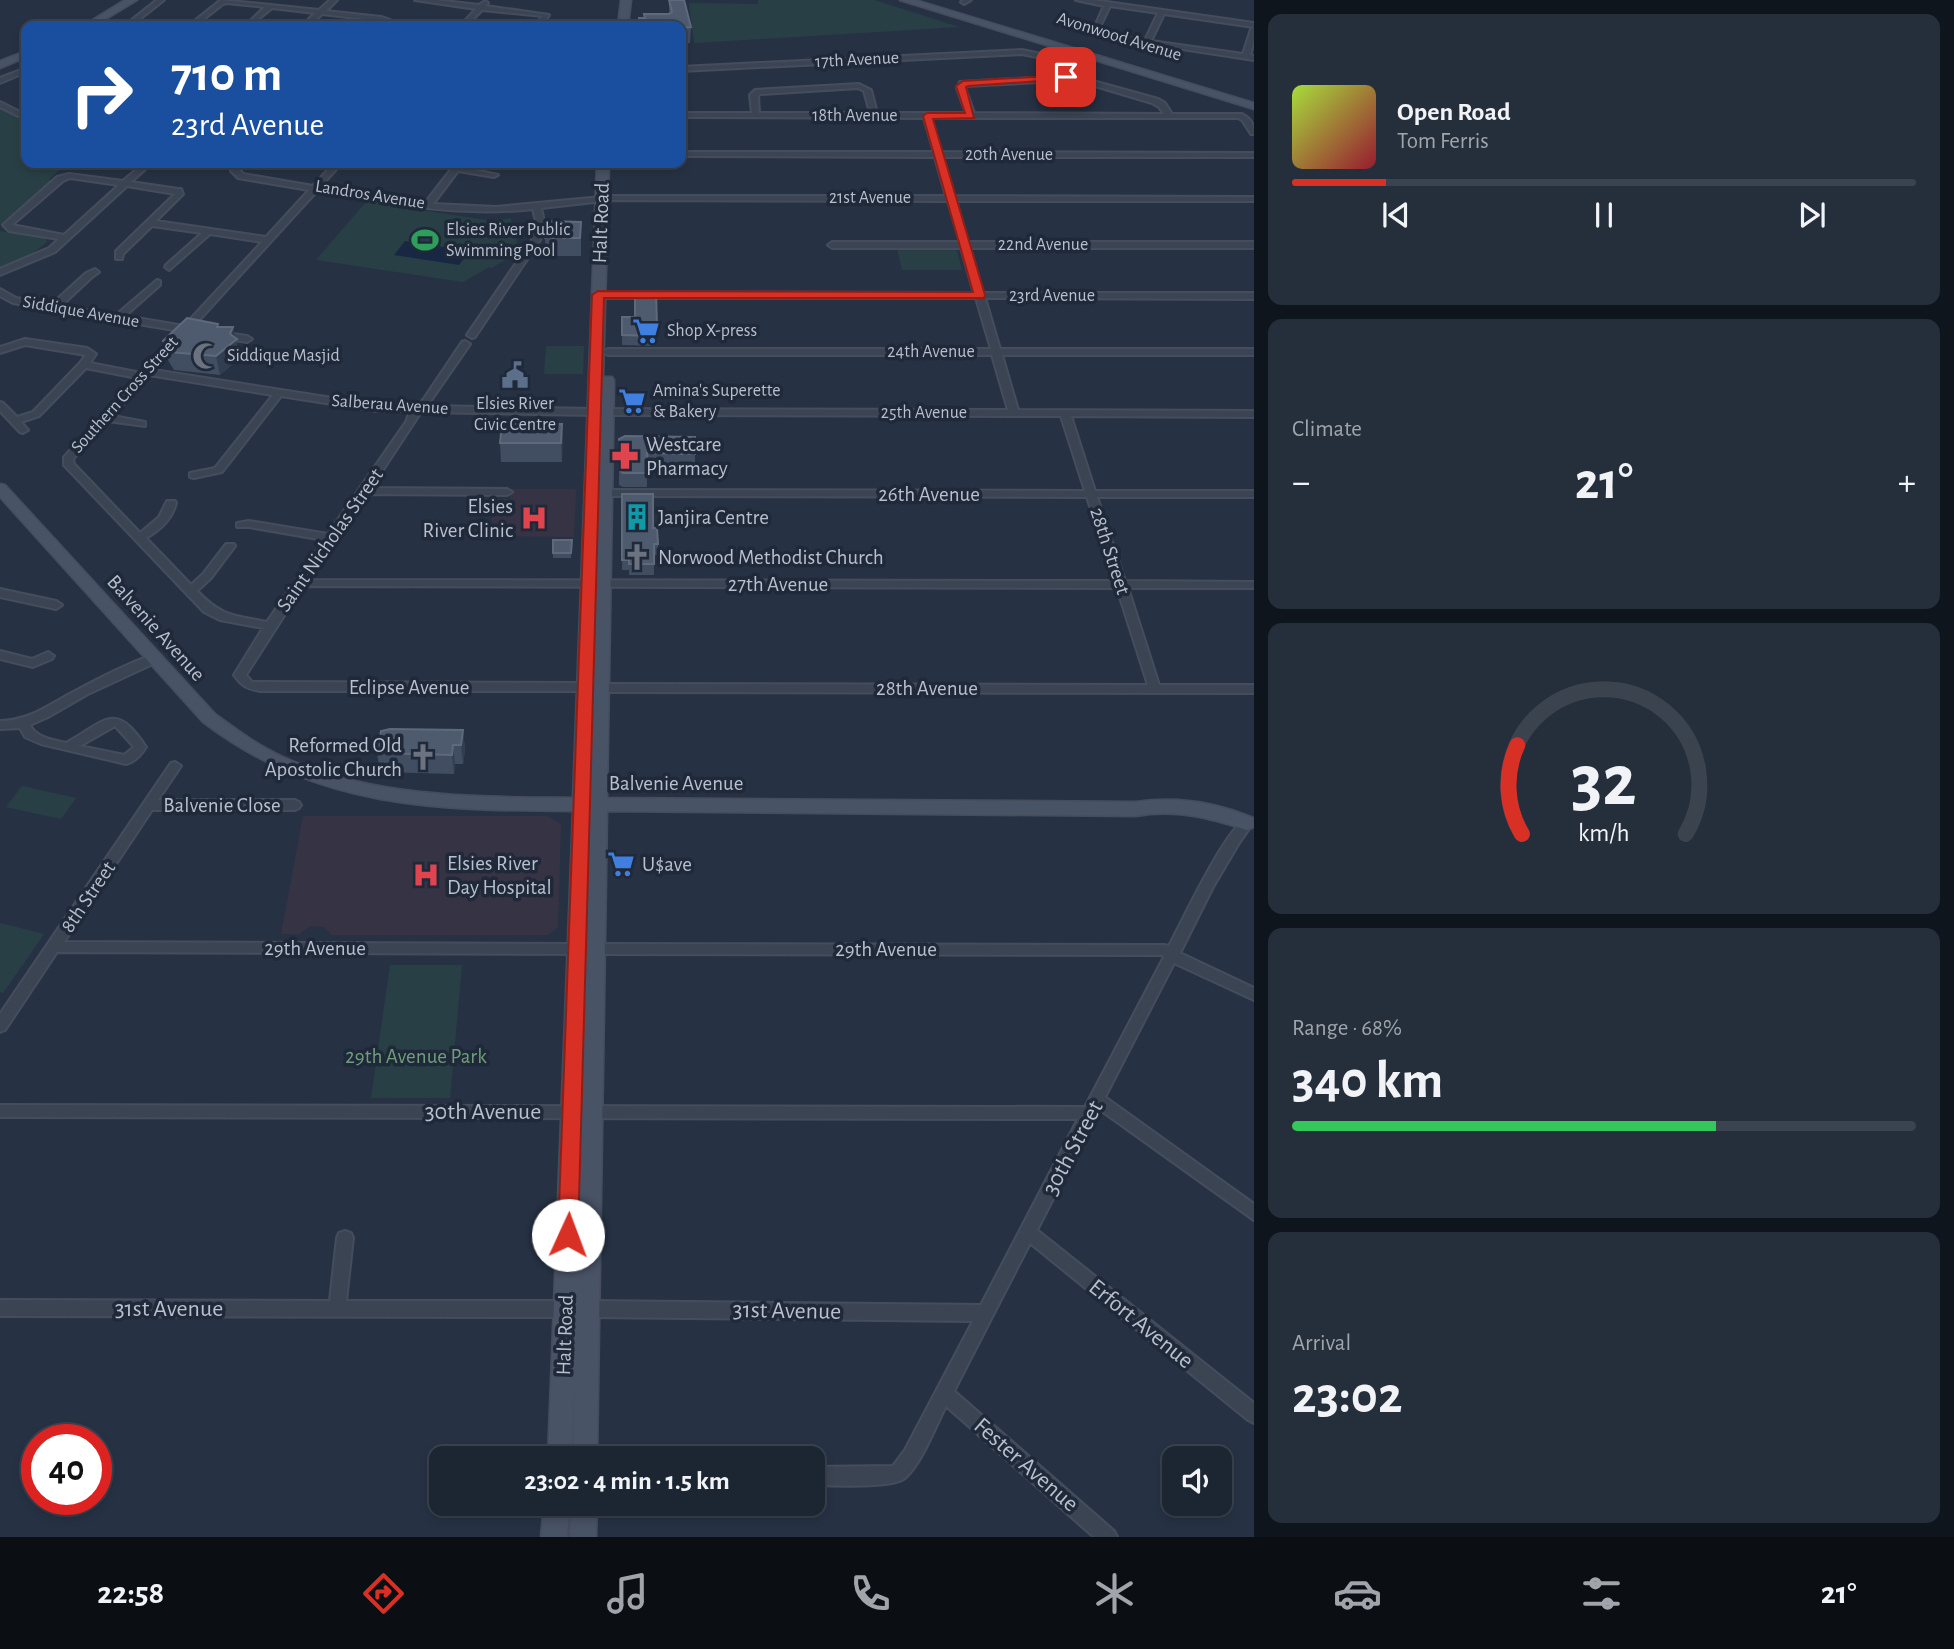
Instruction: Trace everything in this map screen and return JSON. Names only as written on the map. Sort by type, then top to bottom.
[{"type":"street","points":[[96,21],[132,0]]},
{"type":"street","points":[[134,21],[161,0]]},
{"type":"street","points":[[310,21],[334,0]]},
{"type":"street","points":[[418,0],[546,15],[542,21]]},
{"type":"street","points":[[468,21],[487,0]]},
{"type":"street","points":[[615,21],[617,0]]},
{"type":"street","points":[[624,21],[626,0]]},
{"type":"street","name":"Avonwood Avenue","points":[[905,0],[1254,106]]},
{"type":"street","name":"Avonwood Avenue","points":[[934,0],[1254,96]]},
{"type":"street","points":[[1079,0],[1108,4],[1162,12],[1254,27],[1250,57],[1093,34],[1108,4]]},
{"type":"street","points":[[197,21],[222,1],[387,21]]},
{"type":"street","points":[[253,21],[271,6]]},
{"type":"street","points":[[1147,42],[1162,12]]},
{"type":"street","name":"17th Avenue","points":[[686,69],[1033,53],[1039,55],[1056,78]]},
{"type":"street","points":[[0,65],[21,56]]},
{"type":"street","points":[[0,80],[21,73]]},
{"type":"street","points":[[971,116],[961,88],[963,84],[1056,78],[1083,79],[1155,101],[1162,104],[1169,116]]},
{"type":"street","points":[[756,115],[754,95],[758,92],[859,86],[867,90],[874,116]]},
{"type":"street","points":[[0,104],[21,114]]},
{"type":"street","name":"18th Avenue","points":[[686,115],[1239,116],[1245,118],[1254,132]]},
{"type":"street","points":[[927,116],[1014,413]]},
{"type":"street","name":"20th Avenue","points":[[686,154],[1254,155]]},
{"type":"street","points":[[0,272],[42,256],[66,238],[142,168]]},
{"type":"street","name":"Landros Avenue","points":[[238,168],[235,171],[239,175],[315,188],[428,205],[488,210],[607,198]]},
{"type":"street","name":"Southern Cross Street","points":[[270,626],[215,613],[138,538],[69,465],[68,459],[333,168]]},
{"type":"street","points":[[428,205],[456,168]]},
{"type":"street","points":[[469,168],[494,175]]},
{"type":"street","name":"Halt Road","points":[[604,168],[607,198]]},
{"type":"street","name":"Halt Road","points":[[585,1446],[587,1309],[582,1112],[592,805],[600,412],[607,198],[612,168]]},
{"type":"street","points":[[66,238],[12,229],[7,225],[66,177],[179,192],[119,253],[119,257]]},
{"type":"street","name":"21st Avenue","points":[[607,198],[1254,199]]},
{"type":"street","points":[[419,409],[465,344],[461,342],[461,338],[472,335],[536,240],[541,226],[536,206]]},
{"type":"street","points":[[151,223],[268,240]]},
{"type":"street","points":[[169,267],[209,231]]},
{"type":"street","name":"22nd Avenue","points":[[832,245],[1254,245]]},
{"type":"street","points":[[53,307],[95,272]]},
{"type":"street","points":[[118,318],[157,283]]},
{"type":"street","name":"Siddique Avenue","points":[[0,292],[13,300],[198,331]]},
{"type":"street","name":"Halt Road","points":[[596,584],[605,493],[600,412],[608,352],[604,295]]},
{"type":"street","name":"23rd Avenue","points":[[604,295],[1254,296]]},
{"type":"street","points":[[210,333],[247,339]]},
{"type":"street","points":[[0,350],[32,342],[87,351],[91,354],[90,359],[36,414],[20,426],[0,405]]},
{"type":"street","name":"24th Avenue","points":[[608,352],[1254,352]]},
{"type":"street","name":"Salberau Avenue","points":[[84,365],[363,407],[600,412]]},
{"type":"street","points":[[194,475],[218,470],[278,394]]},
{"type":"street","name":"Saint Nicholas Street","points":[[241,671],[419,409]]},
{"type":"street","name":"25th Avenue","points":[[600,412],[1254,414]]},
{"type":"street","name":"28th Street","points":[[1065,413],[1154,689]]},
{"type":"street","points":[[104,418],[142,424]]},
{"type":"street","name":"Balvenie Avenue","points":[[0,488],[202,712],[234,738],[317,778],[390,796],[441,802],[1136,809],[1252,819]]},
{"type":"street","points":[[365,491],[507,492]]},
{"type":"street","name":"26th Avenue","points":[[605,493],[1254,494]]},
{"type":"street","points":[[138,538],[152,530],[170,511],[171,503]]},
{"type":"street","points":[[241,525],[332,538]]},
{"type":"street","points":[[190,591],[207,576],[230,546]]},
{"type":"street","name":"27th Avenue","points":[[302,583],[1254,585]]},
{"type":"street","points":[[0,593],[55,605]]},
{"type":"street","points":[[0,656],[33,663],[47,656]]},
{"type":"street","points":[[0,725],[24,724],[153,659]]},
{"type":"street","name":"Eclipse Avenue","points":[[241,671],[242,679],[248,685],[260,687],[594,687]]},
{"type":"street","name":"28th Avenue","points":[[594,687],[1254,690]]},
{"type":"street","points":[[24,724],[28,734],[36,737],[69,746],[126,760],[140,747],[121,724],[114,721],[69,746]]},
{"type":"street","name":"8th Street","points":[[0,1026],[175,766]]},
{"type":"street","name":"Balvenie Close","points":[[149,805],[295,805]]},
{"type":"street","name":"30th Street","points":[[898,1473],[911,1456],[987,1314],[1234,840],[1252,819]]},
{"type":"street","name":"29th Avenue","points":[[54,947],[1164,950],[1254,993]]},
{"type":"street","points":[[1095,1106],[1254,1213]]},
{"type":"street","name":"30th Avenue","points":[[0,1111],[582,1112],[1095,1106]]},
{"type":"street","name":"Halt Road","points":[[560,1446],[566,1309],[582,1112]]},
{"type":"street","name":"Erfort Avenue","points":[[1029,1233],[1254,1414]]},
{"type":"street","points":[[337,1309],[345,1238]]},
{"type":"street","name":"31st Avenue","points":[[0,1308],[566,1309]]},
{"type":"street","name":"31st Avenue","points":[[587,1309],[987,1314]]},
{"type":"street","name":"Fester Avenue","points":[[944,1393],[1108,1537]]},
{"type":"street","points":[[825,1476],[879,1477],[898,1473]]},
{"type":"street","points":[[554,1537],[556,1516]]},
{"type":"street","points":[[583,1537],[584,1516]]},
{"type":"shaded area","name":"Elsies River Clinic","points":[[511,489],[576,489],[574,537],[490,536],[494,499],[510,499]]},
{"type":"shaded area","name":"Elsies River Day Hospital","points":[[303,816],[548,816],[561,824],[558,927],[548,935],[332,935],[324,927],[311,926],[299,934],[281,934]]},
{"type":"green space","points":[[758,0],[874,0],[959,27],[694,43],[689,3],[758,4]]},
{"type":"green space","points":[[0,109],[21,120],[21,168],[62,168],[49,179],[52,181],[0,225]]},
{"type":"green space","name":"Elsies River Public Swimming Pool","points":[[366,202],[493,221],[511,218],[512,225],[516,225],[517,248],[522,249],[518,255],[514,254],[463,282],[316,260]]},
{"type":"green space","points":[[0,231],[45,238],[47,242],[28,257],[0,267]]},
{"type":"green space","points":[[897,248],[952,248],[957,251],[962,270],[902,270]]},
{"type":"green space","points":[[546,346],[584,346],[583,374],[544,374]]},
{"type":"green space","points":[[22,786],[76,798],[61,819],[6,807]]},
{"type":"green space","points":[[0,923],[44,934],[3,993],[0,992]]},
{"type":"green space","name":"29th Avenue Park","points":[[390,965],[462,965],[450,1098],[371,1098]]},
{"type":"water","points":[[405,241],[470,251],[459,265],[394,255]]},
{"type":"building","points":[[669,0],[684,0],[691,27],[686,28],[686,21],[639,21],[639,18],[645,18],[644,14],[672,12]]},
{"type":"building","points":[[548,221],[581,222],[580,238],[545,238]]},
{"type":"building","points":[[635,292],[656,292],[657,325],[654,325],[654,336],[622,335],[622,317],[635,317]]},
{"type":"building","points":[[187,318],[218,324],[217,327],[233,327],[230,334],[237,339],[216,356],[170,352],[163,341]]},
{"type":"building","points":[[502,424],[562,424],[561,443],[500,443]]},
{"type":"building","points":[[625,436],[695,437],[695,454],[647,453],[648,473],[623,473],[619,470],[619,439]]},
{"type":"building","points":[[622,494],[653,494],[653,528],[657,528],[658,544],[654,544],[654,564],[629,564],[629,560],[622,560]]},
{"type":"building","points":[[553,540],[572,540],[571,553],[553,553]]},
{"type":"building","points":[[463,730],[461,745],[453,745],[452,755],[377,753],[381,731]]},
{"type":"place","name":"Elsies River Public Swimming Pool","points":[[425,240]]},
{"type":"place","name":"Shop X-press","points":[[646,331]]},
{"type":"place","name":"Siddique Masjid","points":[[206,356]]},
{"type":"place","name":"Elsies River Civic Centre","points":[[515,375]]},
{"type":"place","name":"Amina's Superette & Bakery","points":[[632,401]]},
{"type":"place","name":"Westcare Pharmacy","points":[[625,456]]},
{"type":"place","name":"Janjira Centre","points":[[637,517]]},
{"type":"place","name":"Elsies River Clinic","points":[[534,518]]},
{"type":"place","name":"Norwood Methodist Church","points":[[637,557]]},
{"type":"place","name":"Reformed Old Apostolic Church","points":[[423,757]]},
{"type":"place","name":"U$ave","points":[[621,864]]},
{"type":"place","name":"Elsies River Day Hospital","points":[[426,875]]},
{"type":"route","points":[[568,1235],[598,295],[980,295],[927,116],[971,116],[961,86],[966,83],[1066,77]]}]
